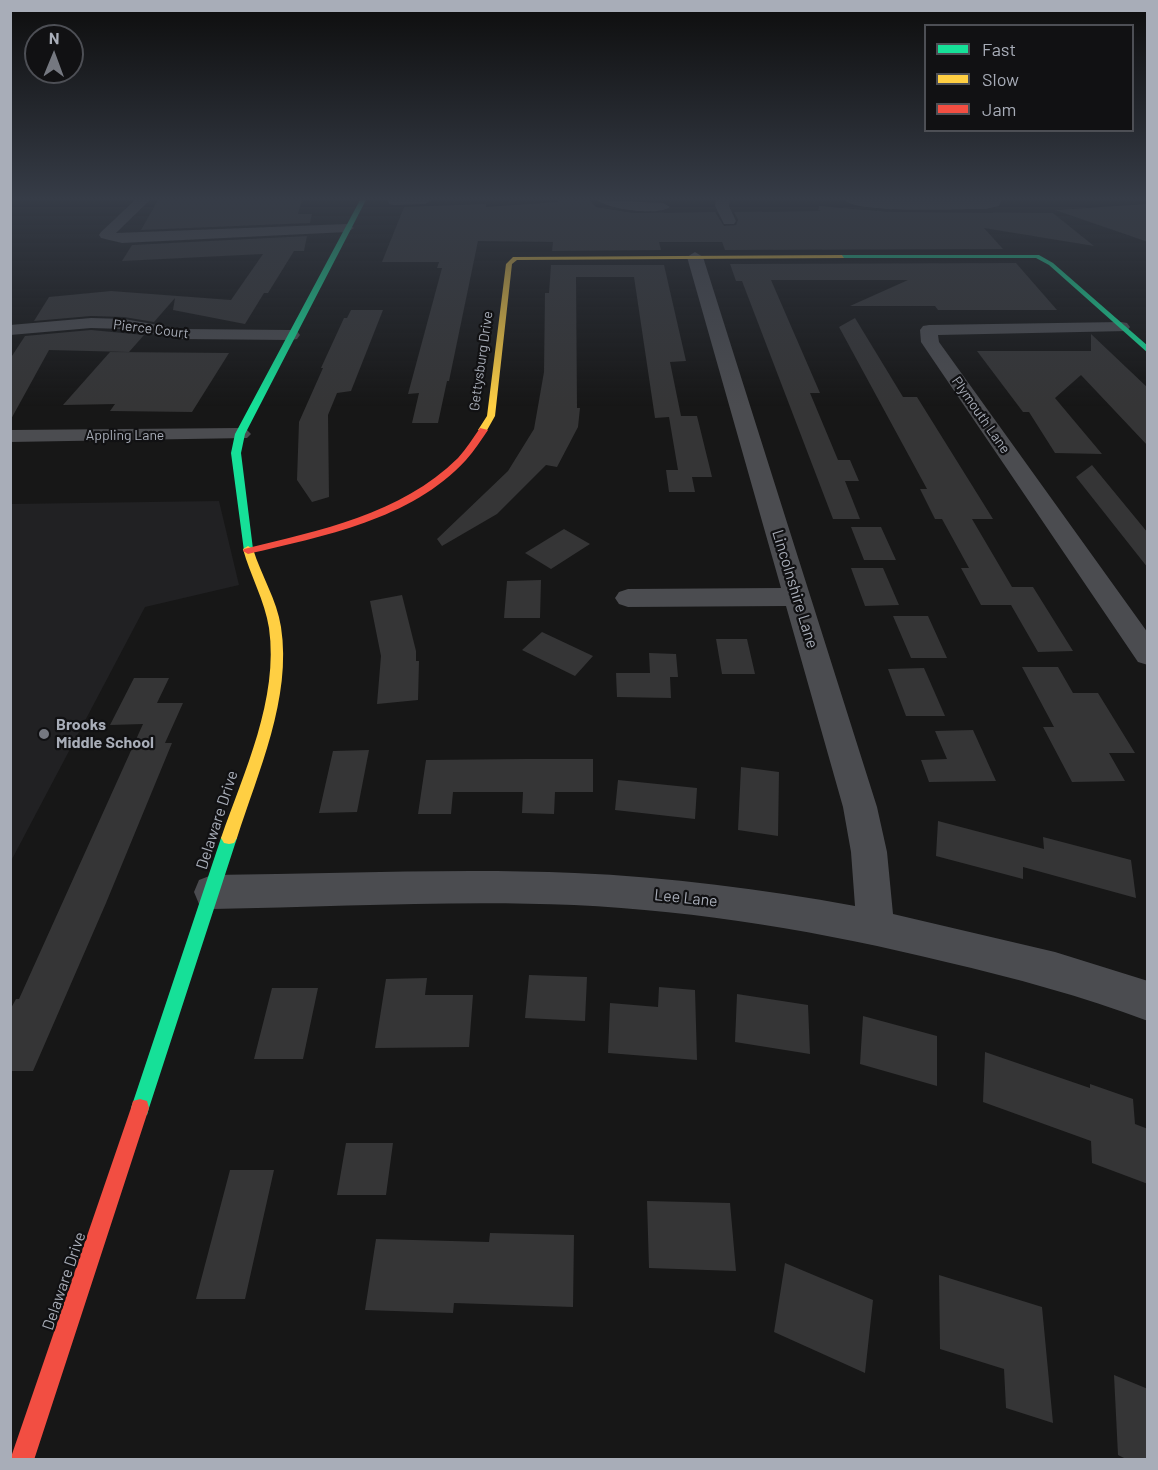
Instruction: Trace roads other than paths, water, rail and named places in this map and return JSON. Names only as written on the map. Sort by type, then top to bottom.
[{"type":"street","name":"Delaware Drive","points":[[22,1460],[212,892],[272,703],[276,666],[275,627],[248,551],[236,453],[240,434],[325,269]]},
{"type":"street","name":"Gettysburg Drive","points":[[248,551],[326,532],[369,517],[424,490],[461,462],[485,431],[491,416],[508,269]]},
{"type":"street","name":"Lincolnshire Lane","points":[[699,269],[860,807],[869,852],[875,926]]},
{"type":"street","name":"Gettysburg Drive","points":[[1056,269],[1121,327]]},
{"type":"street","name":"Pierce Court","points":[[10,330],[101,323],[190,334],[291,335]]},
{"type":"street","points":[[1121,327],[1148,351]]},
{"type":"street","name":"Plymouth Lane","points":[[1121,327],[929,330],[930,342],[1148,656]]},
{"type":"street","name":"Appling Lane","points":[[10,436],[240,434]]},
{"type":"street","points":[[628,598],[798,597]]},
{"type":"street","name":"Lee Lane","points":[[212,892],[520,888],[576,889],[717,900],[875,926],[1071,975],[1148,1001]]},
{"type":"place","name":"Brooks Middle School","points":[[44,734]]}]
